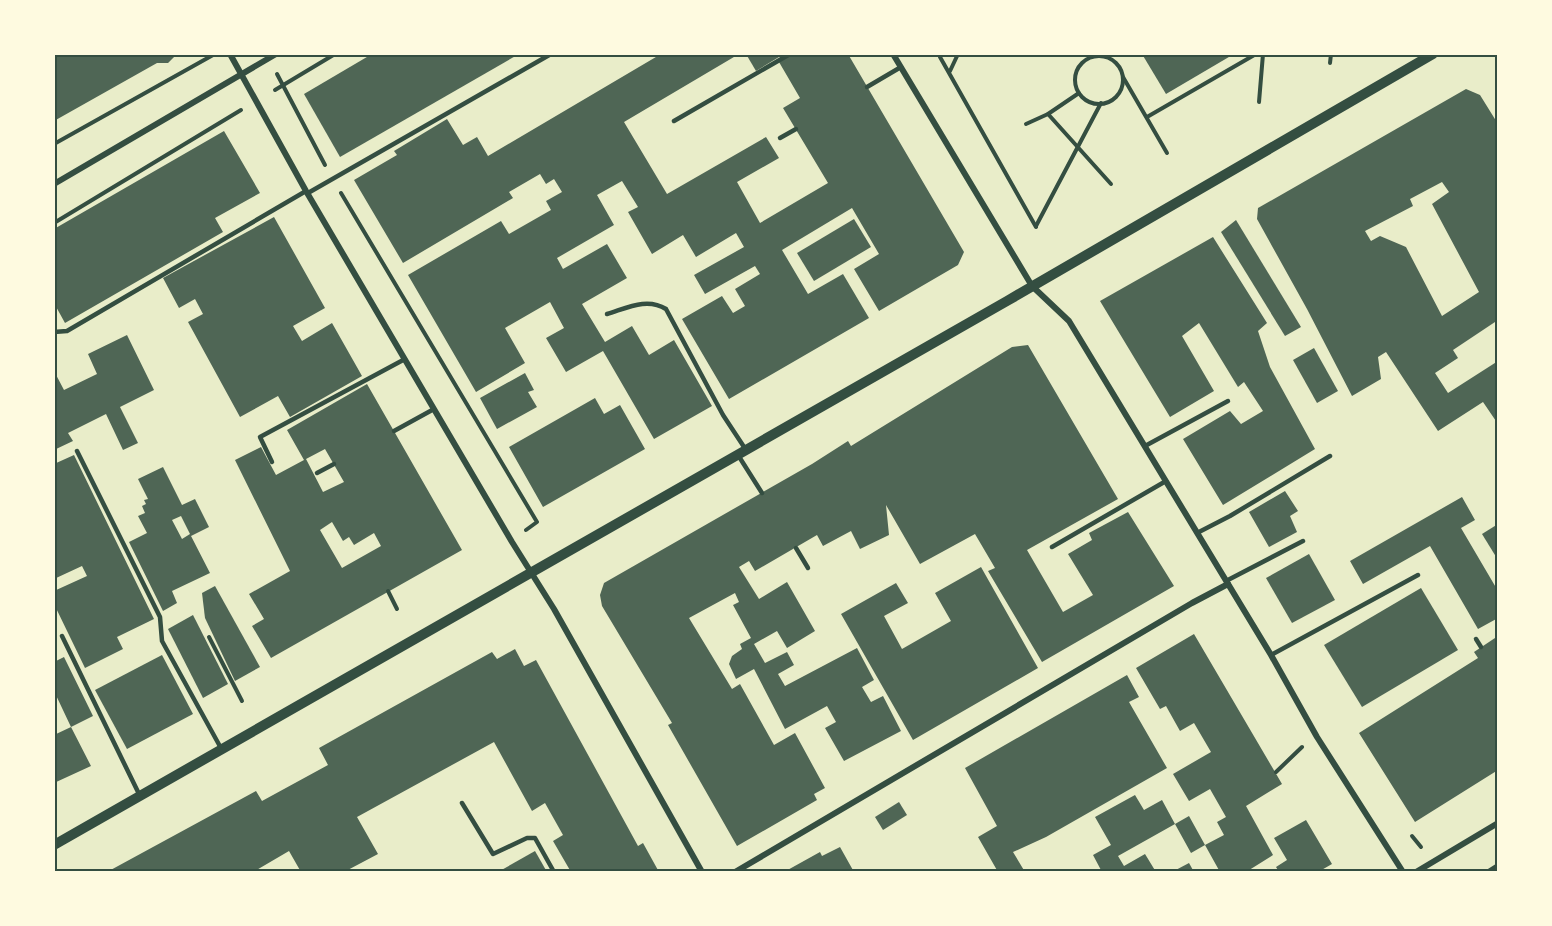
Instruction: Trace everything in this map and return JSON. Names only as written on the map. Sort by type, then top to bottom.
[{"type":"street","points":[[230,54],[307,192],[530,573],[554,609],[702,872]]},
{"type":"street","points":[[54,184],[276,54]]},
{"type":"street","points":[[894,54],[1032,286],[1069,321],[1271,655],[1317,736],[1403,872]]},
{"type":"street","points":[[54,845],[1433,54]]},
{"type":"street","points":[[735,872],[1227,583]]},
{"type":"street","points":[[1416,872],[1498,823]]},
{"type":"lane","points":[[54,332],[67,331],[551,54]]},
{"type":"lane","points":[[674,121],[790,54]]},
{"type":"lane","points":[[867,87],[901,67]]},
{"type":"lane","points":[[780,138],[796,129]]},
{"type":"lane","points":[[607,315],[644,302],[658,304],[666,309],[762,493]]},
{"type":"lane","points":[[272,462],[260,437],[405,358]]},
{"type":"lane","points":[[1145,446],[1228,401]]},
{"type":"lane","points":[[394,431],[434,409]]},
{"type":"lane","points":[[77,451],[160,617],[162,641],[222,750]]},
{"type":"lane","points":[[1197,533],[1230,516],[1330,456]]},
{"type":"lane","points":[[317,473],[334,464]]},
{"type":"lane","points":[[1052,547],[1166,481]]},
{"type":"lane","points":[[1227,583],[1303,541]]},
{"type":"lane","points":[[796,548],[808,568]]},
{"type":"lane","points":[[1271,655],[1418,575]]},
{"type":"lane","points":[[62,636],[140,796]]},
{"type":"lane","points":[[1476,639],[1481,647]]},
{"type":"lane","points":[[462,803],[493,854],[527,838],[535,838],[554,872]]},
{"type":"path","points":[[275,90],[335,54]]},
{"type":"path","points":[[950,72],[958,54]]},
{"type":"path","points":[[1147,117],[1256,54]]},
{"type":"path","points":[[1259,102],[1263,54]]},
{"type":"path","points":[[1330,54],[1330,63]]},
{"type":"path","points":[[54,144],[213,55]]},
{"type":"path","points":[[1122,77],[1119,92],[1114,98],[1101,103],[1084,99],[1078,93],[1075,78],[1086,59],[1094,56],[1109,58],[1115,63],[1167,153]]},
{"type":"path","points":[[940,57],[1036,227],[1101,103]]},
{"type":"path","points":[[275,71],[333,179],[537,522],[525,530]]},
{"type":"path","points":[[1026,124],[1048,114],[1078,93]]},
{"type":"path","points":[[54,223],[247,107]]},
{"type":"path","points":[[1048,114],[1111,184]]},
{"type":"path","points":[[388,591],[397,609]]},
{"type":"path","points":[[209,637],[242,701]]},
{"type":"path","points":[[1276,772],[1296,751],[1317,736]]},
{"type":"path","points":[[1412,836],[1423,850]]},
{"type":"path","points":[[1487,872],[1498,865]]},
{"type":"building","points":[[54,54],[177,54],[168,63],[157,63],[54,121]]},
{"type":"building","points":[[372,54],[519,54],[340,157],[304,94]]},
{"type":"building","points":[[661,54],[739,54],[624,122],[667,194],[766,137],[779,158],[737,182],[760,223],[828,183],[783,108],[800,98],[779,62],[793,54],[848,54],[964,252],[958,265],[879,311],[854,269],[879,254],[852,208],[782,250],[808,294],[843,274],[869,318],[729,399],[682,319],[722,296],[733,313],[745,306],[735,289],[760,274],[755,266],[705,294],[694,275],[744,247],[736,233],[696,257],[683,235],[652,254],[628,212],[638,207],[622,181],[597,195],[614,225],[557,258],[563,269],[607,244],[627,278],[582,304],[605,342],[632,326],[649,355],[674,340],[712,406],[654,439],[603,351],[566,372],[546,338],[564,328],[550,302],[505,328],[525,363],[476,392],[408,275],[501,221],[509,234],[551,210],[546,201],[562,192],[554,179],[546,184],[540,174],[509,192],[513,198],[403,263],[354,180],[397,155],[394,151],[447,119],[463,145],[477,137],[488,156]]},
{"type":"building","points":[[746,54],[784,54],[756,71]]},
{"type":"building","points":[[1142,54],[1234,54],[1166,94]]},
{"type":"building","points":[[1466,89],[1480,95],[1498,124],[1498,320],[1453,350],[1458,358],[1435,373],[1448,393],[1498,361],[1498,424],[1483,402],[1438,431],[1386,352],[1378,357],[1381,379],[1352,396],[1257,219],[1258,208]],"holes":[[[1442,182],[1449,192],[1432,204],[1479,292],[1442,316],[1406,247],[1380,236],[1371,241],[1365,231],[1413,206],[1410,199]]]},
{"type":"building","points":[[224,131],[260,193],[215,218],[223,232],[65,323],[54,303],[54,229]]},
{"type":"building","points":[[274,217],[325,308],[293,326],[302,341],[332,323],[362,376],[290,417],[278,396],[240,417],[188,322],[203,314],[195,299],[179,308],[163,278]]},
{"type":"building","points":[[854,219],[871,247],[814,281],[797,253]]},
{"type":"building","points":[[1236,220],[1301,327],[1285,336],[1221,232]]},
{"type":"building","points":[[1213,237],[1267,323],[1258,331],[1270,367],[1315,449],[1223,505],[1183,439],[1230,411],[1241,424],[1263,411],[1244,382],[1238,387],[1199,323],[1182,336],[1214,391],[1170,417],[1100,301]]},
{"type":"building","points":[[127,335],[154,390],[120,407],[138,443],[123,450],[106,414],[68,433],[73,441],[54,450],[54,371],[64,390],[97,374],[88,354]]},
{"type":"building","points":[[1028,345],[1118,499],[1027,550],[1063,612],[1093,595],[1068,554],[1092,540],[1089,533],[1128,512],[1174,586],[1042,662],[988,571],[995,568],[975,534],[920,564],[886,505],[889,535],[860,549],[851,531],[823,546],[817,535],[755,571],[749,561],[739,567],[759,599],[787,582],[815,631],[787,648],[777,631],[754,644],[765,663],[787,652],[794,665],[778,674],[785,686],[857,648],[874,680],[862,687],[871,702],[883,696],[901,731],[844,761],[825,728],[836,722],[827,706],[785,729],[754,669],[736,679],[729,664],[732,656],[742,649],[740,644],[751,638],[733,605],[739,602],[735,593],[689,618],[732,689],[740,684],[774,745],[795,733],[825,788],[814,794],[817,800],[737,846],[668,725],[672,723],[602,606],[600,595],[604,583],[848,441],[851,446],[1012,347]]},
{"type":"building","points":[[1314,348],[1338,391],[1317,403],[1293,360]]},
{"type":"building","points":[[525,373],[534,390],[528,392],[537,407],[497,429],[480,398]]},
{"type":"building","points":[[367,384],[462,550],[271,658],[252,626],[264,619],[249,594],[290,571],[235,460],[261,447],[276,475],[304,460],[287,430]],"holes":[[[325,449],[344,482],[323,492],[306,459]],[[332,522],[343,541],[349,537],[354,545],[374,533],[381,546],[342,568],[320,530]]]},
{"type":"building","points":[[595,398],[604,414],[620,405],[645,449],[543,507],[509,447]]},
{"type":"building","points":[[74,455],[154,619],[117,637],[123,649],[85,668],[54,604],[54,591],[87,576],[82,566],[54,579],[54,464]]},
{"type":"building","points":[[163,467],[182,505],[195,499],[209,527],[191,536],[210,573],[172,591],[177,603],[163,611],[129,542],[147,533],[138,516],[145,513],[142,506],[146,504],[144,500],[148,499],[138,479]],"holes":[[[181,516],[190,534],[182,539],[172,520]]]},
{"type":"building","points":[[1285,491],[1298,511],[1290,516],[1297,532],[1269,547],[1249,512]]},
{"type":"building","points":[[1462,497],[1475,520],[1461,528],[1498,591],[1498,618],[1478,629],[1430,546],[1363,584],[1350,561]]},
{"type":"building","points":[[1498,524],[1498,560],[1482,534]]},
{"type":"building","points":[[1309,554],[1335,600],[1292,623],[1266,578]]},
{"type":"building","points":[[981,567],[1038,668],[913,740],[841,614],[896,583],[908,603],[884,616],[902,649],[951,621],[935,593]]},
{"type":"building","points":[[215,586],[260,667],[235,681],[205,618],[202,593]]},
{"type":"building","points":[[1421,588],[1458,650],[1362,707],[1324,645]]},
{"type":"building","points":[[193,615],[228,684],[203,698],[168,629]]},
{"type":"building","points":[[1194,634],[1282,784],[1246,806],[1273,855],[1246,872],[1220,872],[1205,845],[1224,835],[1217,822],[1226,817],[1210,789],[1189,801],[1173,774],[1211,752],[1194,723],[1180,731],[1166,706],[1160,709],[1136,668]]},
{"type":"building","points":[[1498,636],[1498,770],[1415,822],[1359,733],[1478,658],[1474,652]]},
{"type":"building","points":[[515,649],[524,666],[536,660],[638,846],[643,843],[659,872],[571,872],[553,841],[563,835],[545,803],[532,811],[494,742],[357,817],[378,854],[344,872],[301,872],[289,851],[253,872],[107,872],[256,791],[262,801],[328,765],[319,748],[492,652],[497,659]]},
{"type":"building","points":[[162,655],[193,714],[127,749],[95,690]]},
{"type":"building","points":[[64,657],[93,716],[71,727],[54,691],[54,662]]},
{"type":"building","points":[[1127,675],[1139,697],[1129,702],[1167,768],[1046,837],[1013,852],[1025,872],[998,872],[978,837],[997,826],[965,768]]},
{"type":"building","points":[[71,727],[91,766],[54,783],[54,735]]},
{"type":"building","points":[[1135,795],[1144,810],[1162,800],[1175,824],[1118,856],[1124,866],[1145,854],[1156,872],[1102,872],[1093,855],[1111,845],[1095,817]]},
{"type":"building","points":[[899,802],[907,815],[883,830],[875,817]]},
{"type":"building","points":[[1189,816],[1205,845],[1191,853],[1175,824]]},
{"type":"building","points":[[1306,820],[1332,864],[1318,872],[1279,872],[1276,867],[1287,860],[1274,838]]},
{"type":"building","points":[[840,847],[854,872],[784,872],[820,852],[822,856]]},
{"type":"building","points":[[535,851],[547,872],[498,872]]},
{"type":"building","points":[[1189,863],[1194,872],[1172,872]]}]
